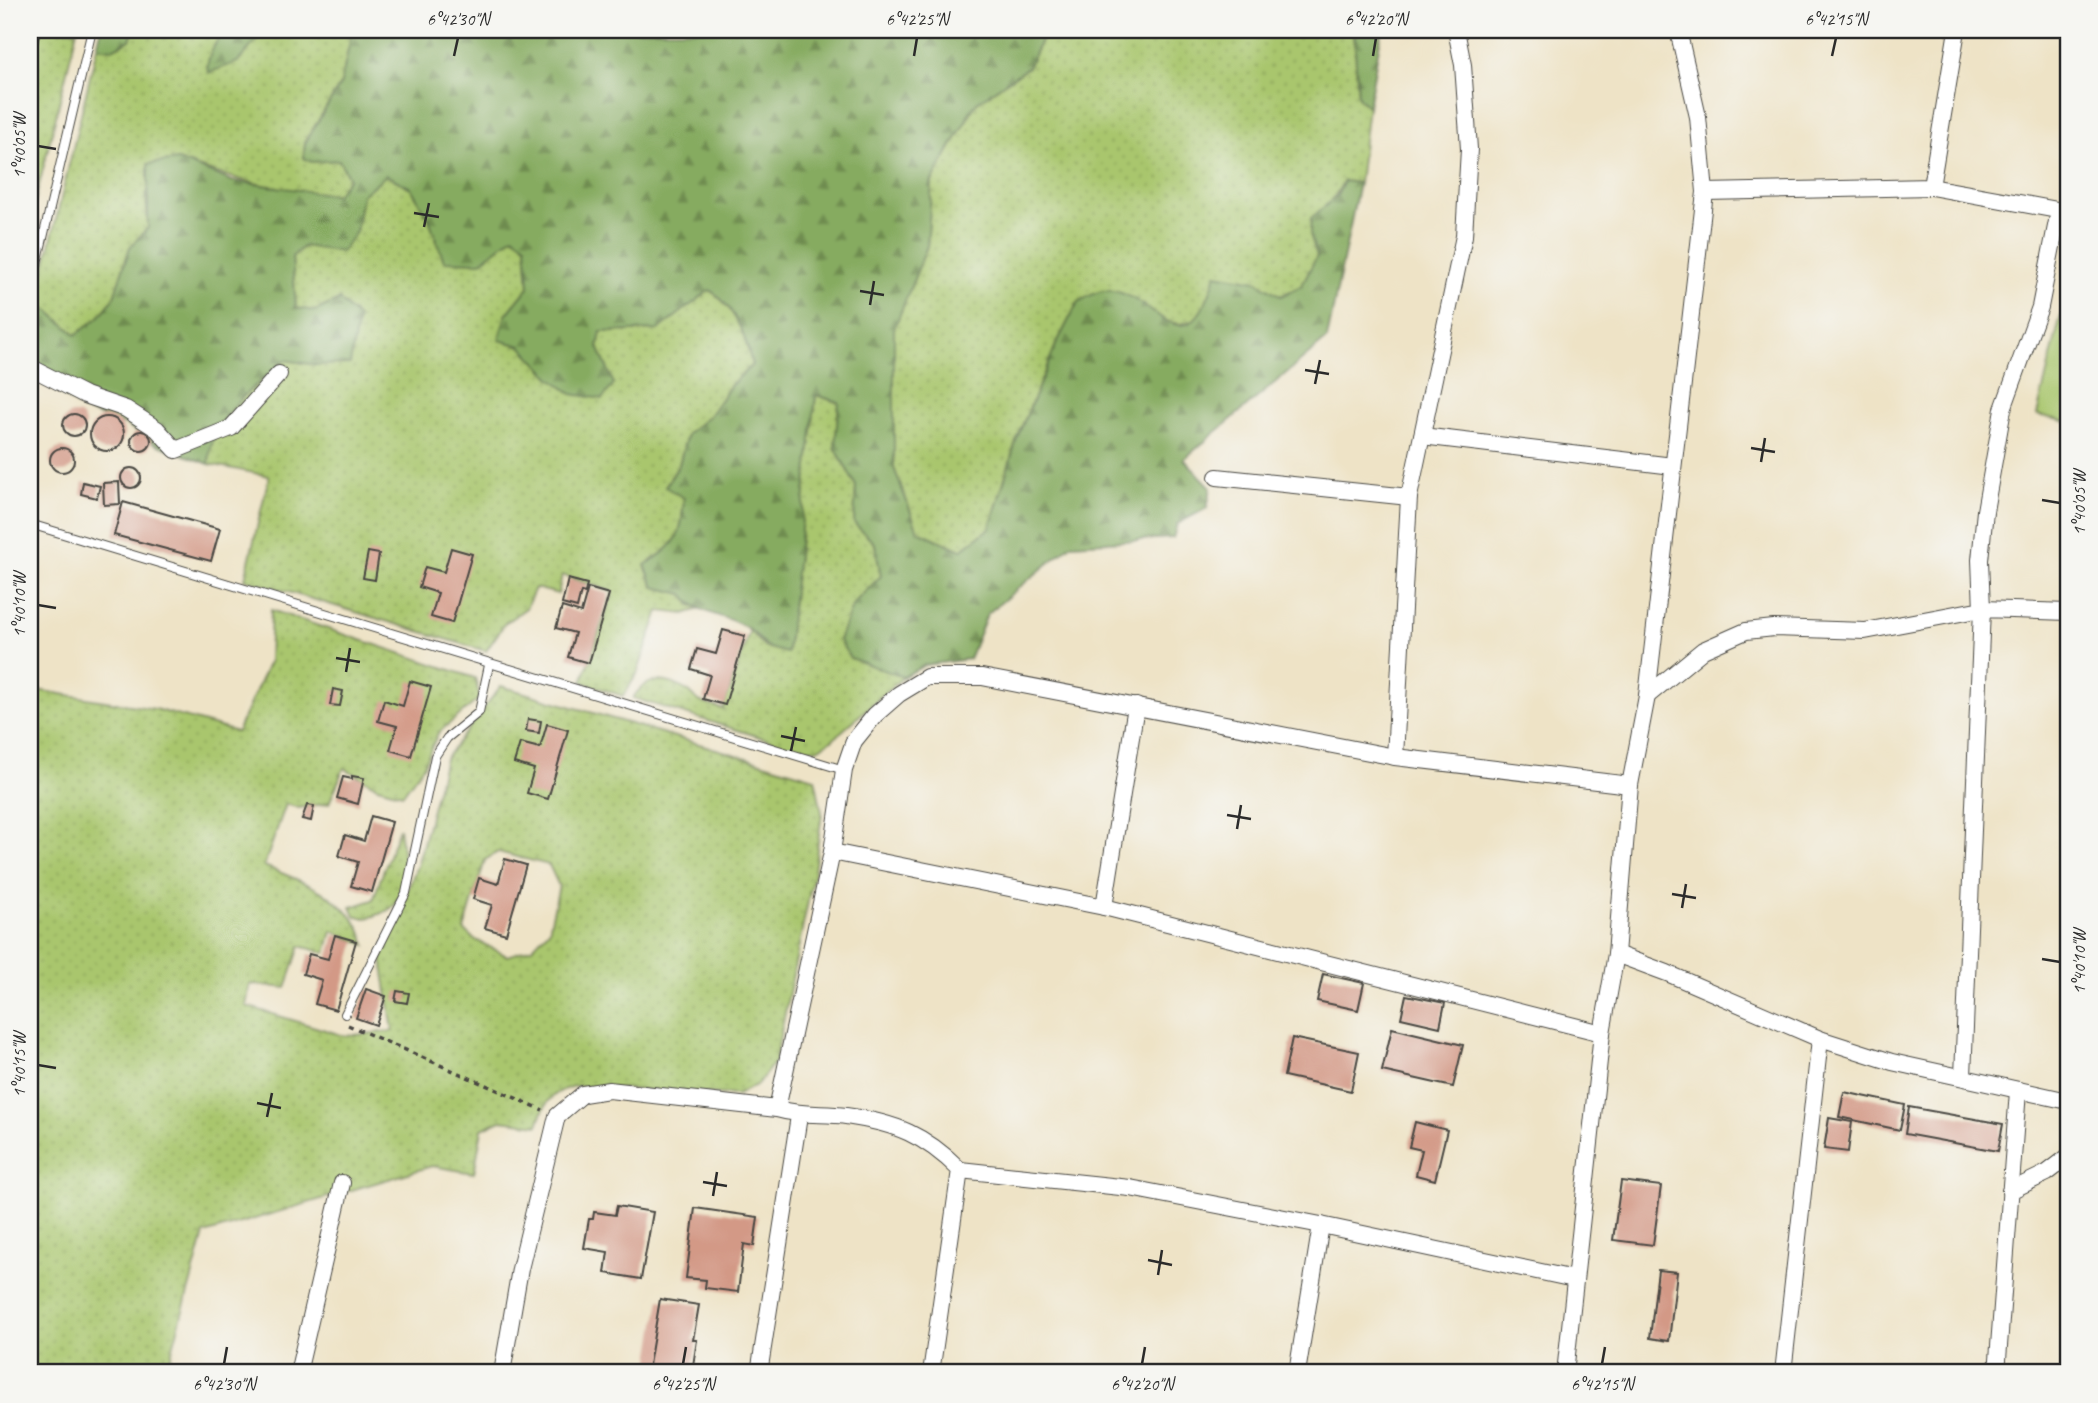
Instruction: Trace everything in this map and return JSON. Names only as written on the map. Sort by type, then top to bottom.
[{"type":"street","points":[[1395,757],[1409,496],[1464,236],[1469,149],[1463,65],[1456,30]]},
{"type":"street","points":[[1564,1373],[1602,1033],[1616,954],[1630,785],[1647,696],[1705,192],[1698,117],[1678,30]]},
{"type":"street","points":[[1931,187],[1957,30]]},
{"type":"street","points":[[1705,192],[1931,187],[2064,212],[2040,307],[2003,410],[1985,511],[1980,559],[1982,609],[1963,1076]]},
{"type":"street","points":[[30,367],[85,395],[127,409],[157,429],[176,450],[231,428],[279,374]]},
{"type":"street","points":[[1422,436],[1673,466]]},
{"type":"street","points":[[1217,477],[1409,496]]},
{"type":"street","points":[[1647,696],[1703,650],[1746,631],[1774,628],[1865,631],[1982,609],[2068,612]]},
{"type":"street","points":[[777,1109],[832,852],[844,770],[854,741],[899,694],[928,677],[982,677],[1395,757],[1630,785]]},
{"type":"street","points":[[1104,907],[1136,706]]},
{"type":"street","points":[[832,852],[1104,907],[1602,1033]]},
{"type":"street","points":[[1616,954],[1820,1039],[1892,1062],[2068,1101]]},
{"type":"street","points":[[1783,1373],[1820,1039]]},
{"type":"street","points":[[502,1373],[520,1269],[557,1116],[583,1094],[609,1090],[777,1109],[799,1116],[845,1116],[904,1129],[935,1145],[960,1170],[1130,1188],[1321,1225],[1574,1279]]},
{"type":"street","points":[[1997,1373],[2018,1091]]},
{"type":"street","points":[[759,1373],[799,1116]]},
{"type":"street","points":[[2010,1191],[2047,1173],[2068,1157]]},
{"type":"street","points":[[931,1373],[960,1170]]},
{"type":"street","points":[[299,1373],[342,1184]]},
{"type":"street","points":[[1297,1373],[1321,1225]]},
{"type":"lane","points":[[30,293],[92,30]]},
{"type":"lane","points":[[30,524],[844,770]]},
{"type":"lane","points":[[345,1014],[406,893],[435,756],[447,737],[479,712],[489,664]]},
{"type":"path","points":[[345,1014],[346,1024],[360,1031],[557,1116]]},
{"type":"green space","points":[[30,30],[77,30],[30,222]]},
{"type":"green space","points":[[101,30],[133,30],[130,40],[112,49],[97,47]]},
{"type":"green space","points":[[133,30],[348,30],[351,36],[341,83],[305,142],[304,158],[312,162],[339,160],[349,178],[336,195],[315,193],[236,179],[178,160],[146,194],[148,228],[130,247],[113,300],[98,318],[76,335],[48,310],[36,304],[97,47],[112,49],[130,40]]},
{"type":"green space","points":[[222,30],[265,30],[238,62],[208,73],[210,55]]},
{"type":"green space","points":[[348,30],[1046,30],[1028,67],[976,103],[932,181],[927,246],[894,329],[894,468],[918,531],[961,550],[990,528],[1017,438],[1056,345],[1078,302],[1103,291],[1120,293],[1179,325],[1192,321],[1204,305],[1216,274],[1256,281],[1281,296],[1301,286],[1317,256],[1310,234],[1311,218],[1337,196],[1344,181],[1359,183],[1327,339],[1184,459],[1211,487],[1207,508],[1177,524],[1173,538],[1072,544],[987,614],[969,659],[925,665],[903,677],[850,658],[839,640],[853,604],[881,576],[875,544],[854,523],[856,486],[835,447],[839,402],[816,395],[787,653],[768,647],[742,625],[697,607],[683,594],[654,587],[645,565],[671,545],[679,531],[684,498],[665,487],[679,465],[687,434],[709,416],[731,385],[752,365],[743,333],[733,313],[710,290],[658,330],[601,332],[598,347],[614,384],[602,399],[572,394],[551,378],[521,346],[499,340],[506,315],[529,287],[526,245],[513,236],[481,262],[444,261],[429,219],[411,188],[386,175],[362,195],[356,232],[341,252],[304,246],[292,257],[296,308],[315,311],[339,300],[358,318],[350,364],[317,365],[285,360],[247,393],[225,418],[216,432],[209,464],[156,444],[126,425],[83,410],[54,388],[30,360],[30,322],[36,304],[48,310],[76,335],[98,318],[113,300],[130,247],[148,228],[148,164],[178,160],[232,181],[336,195],[349,178],[339,160],[312,162],[304,158],[305,143],[341,83],[351,36]]},
{"type":"green space","points":[[1046,30],[1354,30],[1358,97],[1368,107],[1359,183],[1344,181],[1310,234],[1318,256],[1301,286],[1281,296],[1256,281],[1209,300],[1197,319],[1180,324],[1160,320],[1131,298],[1078,302],[1056,345],[1017,438],[990,528],[961,550],[918,531],[894,468],[894,329],[927,246],[932,182],[976,103],[1028,67]]},
{"type":"green space","points":[[1354,30],[1382,30],[1368,107],[1358,97]]},
{"type":"green space","points":[[386,175],[411,188],[429,219],[444,261],[481,261],[513,236],[526,245],[529,287],[506,315],[521,346],[551,378],[608,370],[598,347],[601,332],[658,330],[709,290],[726,305],[738,323],[752,365],[731,385],[709,416],[687,434],[679,465],[665,486],[684,498],[679,531],[671,545],[645,566],[654,587],[683,594],[691,605],[700,609],[684,614],[659,611],[637,674],[623,696],[582,682],[613,592],[562,575],[558,594],[535,588],[526,608],[505,623],[486,651],[245,579],[269,476],[209,464],[216,432],[235,405],[286,360],[317,365],[339,300],[315,311],[296,308],[292,257],[304,246],[356,232],[362,195]]},
{"type":"green space","points":[[2068,286],[2068,422],[2037,415]]},
{"type":"green space","points":[[816,395],[839,403],[835,447],[856,486],[854,523],[875,544],[881,576],[853,604],[850,658],[903,677],[832,740],[817,749],[799,749],[633,698],[645,685],[658,681],[681,687],[701,702],[723,709],[750,630],[764,647],[787,652]]},
{"type":"green space","points":[[271,610],[475,678],[480,698],[438,733],[424,765],[403,794],[378,787],[344,768],[329,803],[299,808],[286,804],[264,866],[310,886],[339,904],[360,929],[366,945],[332,931],[326,953],[300,946],[286,988],[250,984],[246,1006],[345,1036],[393,1031],[382,959],[418,863],[445,759],[501,686],[815,778],[822,812],[814,872],[775,1061],[758,1084],[737,1095],[574,1086],[554,1095],[543,1110],[538,1125],[501,1120],[482,1129],[474,1173],[432,1166],[204,1234],[166,1373],[30,1373],[30,689],[155,709],[237,732],[269,662]],"holes":[[[498,852],[549,865],[559,886],[549,930],[532,948],[507,956],[474,939],[464,930],[485,860]]]},
{"type":"green space","points":[[399,828],[404,876],[399,898],[393,907],[382,913],[365,918],[355,916],[351,907],[373,900]]},
{"type":"building","points":[[30,30],[40,30],[33,63],[30,62]]},
{"type":"building","points":[[74,414],[82,417],[85,425],[82,433],[74,436],[66,433],[63,425],[66,417]]},
{"type":"building","points":[[107,417],[119,422],[124,434],[119,446],[107,451],[95,446],[90,434],[95,422]]},
{"type":"building","points":[[137,431],[145,431],[151,441],[145,451],[137,451],[131,445],[131,437]]},
{"type":"building","points":[[62,448],[71,451],[74,460],[71,469],[62,472],[53,469],[50,460],[53,451]]},
{"type":"building","points":[[131,468],[138,471],[141,478],[138,485],[131,488],[124,485],[121,478],[124,471]]},
{"type":"building","points":[[83,482],[100,486],[97,498],[81,494]]},
{"type":"building","points":[[119,482],[120,504],[104,505],[103,483]]},
{"type":"building","points":[[123,502],[220,529],[211,561],[114,535]]},
{"type":"building","points":[[451,548],[472,554],[452,623],[431,617],[438,593],[419,587],[425,567],[444,572]]},
{"type":"building","points":[[368,552],[379,554],[375,580],[363,578]]},
{"type":"building","points":[[568,579],[587,584],[585,593],[581,592],[577,608],[562,604]]},
{"type":"building","points":[[588,588],[609,594],[589,663],[568,657],[575,633],[556,628],[562,607],[581,613]]},
{"type":"building","points":[[723,630],[745,636],[725,705],[703,699],[710,675],[691,669],[697,649],[716,654]]},
{"type":"building","points":[[410,681],[431,687],[411,756],[390,750],[397,726],[378,721],[384,700],[403,706]]},
{"type":"building","points":[[333,689],[343,691],[340,706],[330,705]]},
{"type":"building","points":[[528,719],[541,721],[539,733],[526,731]]},
{"type":"building","points":[[547,724],[568,730],[548,799],[527,793],[534,769],[514,763],[520,743],[540,748]]},
{"type":"building","points":[[352,776],[364,778],[358,804],[337,798],[343,777],[352,779]]},
{"type":"building","points":[[307,805],[314,806],[311,821],[302,819]]},
{"type":"building","points":[[371,816],[392,822],[372,892],[351,886],[358,862],[339,856],[345,835],[364,841]]},
{"type":"building","points":[[505,859],[526,865],[506,934],[485,928],[492,905],[473,899],[479,878],[498,884]]},
{"type":"building","points":[[335,935],[356,941],[336,1010],[315,1004],[322,980],[303,974],[309,954],[328,959]]},
{"type":"building","points":[[1323,974],[1364,983],[1358,1010],[1317,1001]]},
{"type":"building","points":[[366,989],[386,996],[376,1025],[356,1018]]},
{"type":"building","points":[[397,991],[409,993],[407,1003],[395,1001]]},
{"type":"building","points":[[1406,995],[1445,1003],[1440,1027],[1401,1018]]},
{"type":"building","points":[[1392,1028],[1463,1045],[1453,1087],[1382,1071]]},
{"type":"building","points":[[1292,1038],[1359,1052],[1351,1091],[1284,1076]]},
{"type":"building","points":[[1844,1092],[1905,1105],[1900,1130],[1839,1117]]},
{"type":"building","points":[[1909,1107],[2003,1124],[1998,1151],[1905,1134]]},
{"type":"building","points":[[1829,1118],[1852,1122],[1848,1152],[1824,1149]]},
{"type":"building","points":[[1415,1122],[1447,1130],[1435,1180],[1416,1175],[1422,1150],[1409,1147]]},
{"type":"building","points":[[1621,1181],[1661,1186],[1653,1245],[1613,1240]]},
{"type":"building","points":[[617,1206],[653,1212],[641,1279],[605,1273],[608,1252],[584,1248],[589,1219],[593,1219],[594,1212],[615,1215]]},
{"type":"building","points":[[695,1208],[758,1217],[754,1246],[744,1244],[738,1292],[705,1288],[706,1280],[686,1278]]},
{"type":"building","points":[[1658,1270],[1677,1272],[1669,1341],[1650,1338]]},
{"type":"building","points":[[660,1299],[699,1305],[693,1340],[697,1340],[693,1366],[689,1365],[688,1373],[648,1371]]}]
